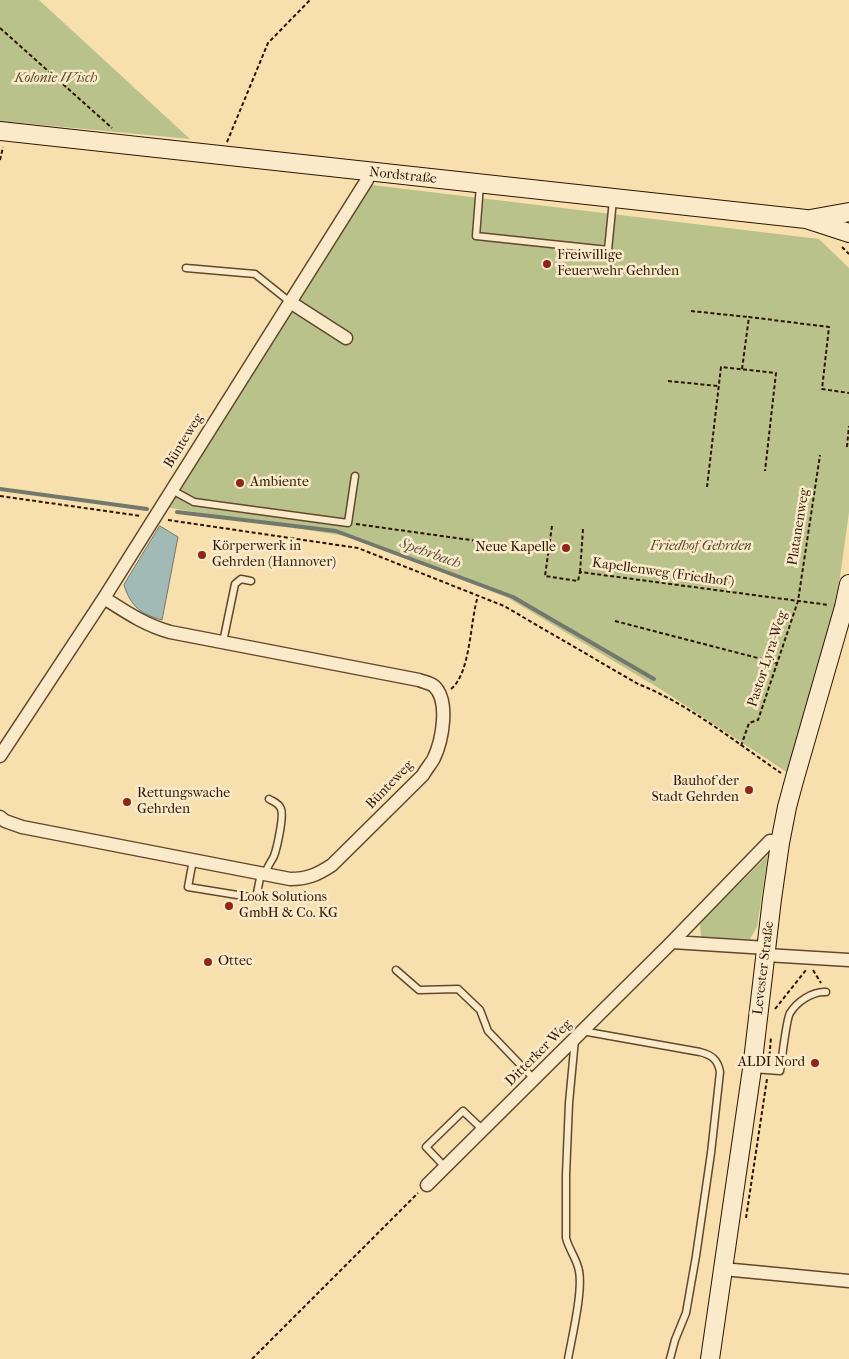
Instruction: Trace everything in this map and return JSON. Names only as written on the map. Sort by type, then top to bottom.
[{"type":"street","name":"Nordstraße","points":[[2,136],[114,144],[806,220],[849,233]]},
{"type":"street","name":"Bünteweg","points":[[0,756],[104,598],[367,180],[367,172]]},
{"type":"street","name":"Nordstraße","points":[[806,220],[849,212]]},
{"type":"street","points":[[290,302],[346,338]]},
{"type":"street","name":"Levester Straße","points":[[710,1359],[752,1069],[780,843],[787,807],[849,584]]},
{"type":"street","points":[[104,598],[152,627],[420,680],[433,685],[441,696]]},
{"type":"street","name":"Bünteweg","points":[[0,817],[5,821],[22,827],[290,879],[305,879],[319,875],[332,866],[423,775],[434,757],[441,735],[444,710],[441,696]]},
{"type":"street","name":"Ditterker Weg","points":[[426,1185],[672,942],[770,841],[780,843]]},
{"type":"street","points":[[672,942],[849,960]]},
{"type":"street","points":[[722,1269],[849,1281]]},
{"type":"lane","points":[[480,184],[476,236],[608,250],[613,198]]},
{"type":"lane","points":[[186,268],[255,274],[290,302]]},
{"type":"lane","points":[[172,490],[194,502],[348,523],[355,476]]},
{"type":"lane","points":[[223,642],[235,584],[241,579],[251,581]]},
{"type":"lane","points":[[193,860],[188,887],[256,898],[263,873],[274,856],[282,810],[278,804],[269,799]]},
{"type":"lane","points":[[396,970],[419,990],[458,989],[480,1010],[488,1031],[534,1079]]},
{"type":"lane","points":[[752,1069],[780,1071],[790,1014],[806,997],[826,992]]},
{"type":"lane","points":[[568,1359],[580,1282],[579,1268],[568,1247],[566,1238],[569,1103],[578,1035],[700,1052],[710,1055],[719,1064],[720,1072],[711,1153],[696,1256],[686,1313],[675,1340],[670,1359]]},
{"type":"lane","points":[[445,1167],[426,1147],[463,1111],[483,1130]]},
{"type":"path","points":[[225,156],[227,142],[268,43],[310,0]]},
{"type":"path","points":[[0,28],[113,128],[115,133],[114,144]]},
{"type":"path","points":[[0,160],[2,136]]},
{"type":"path","points":[[691,311],[829,327],[822,390],[849,393]]},
{"type":"path","points":[[742,369],[749,317]]},
{"type":"path","points":[[707,487],[721,367],[776,373],[765,471]]},
{"type":"path","points":[[668,381],[718,386]]},
{"type":"path","points":[[846,447],[849,426]]},
{"type":"path","name":"Platanenweg","points":[[798,601],[820,455]]},
{"type":"path","points":[[0,496],[358,548],[504,606],[638,684],[656,691],[677,703],[794,781]]},
{"type":"path","points":[[348,523],[549,551]]},
{"type":"path","name":"Kapellenweg (Friedhof)","points":[[552,526],[545,576],[578,581],[580,572],[836,606]]},
{"type":"path","points":[[580,572],[583,529]]},
{"type":"path","points":[[441,696],[454,687],[461,678],[478,596]]},
{"type":"path","name":"Pastor-Lyra-Weg","points":[[741,746],[750,723],[758,720],[798,601]]},
{"type":"path","points":[[615,621],[777,664]]},
{"type":"path","points":[[775,1009],[811,965],[826,992]]},
{"type":"path","points":[[252,1359],[426,1185]]},
{"type":"green space","name":"Kolonie Wisch","points":[[0,0],[39,0],[190,139],[0,121]]},
{"type":"green space","name":"Friedhof Gehrden","points":[[372,185],[819,239],[849,268],[849,512],[836,606],[788,773],[662,690],[508,598],[357,538],[164,507]]},
{"type":"green space","points":[[768,855],[757,927],[750,939],[701,937],[700,923]]},
{"type":"water","points":[[160,526],[178,537],[162,620],[148,615],[138,608],[130,599],[124,585]]},
{"type":"waterway","name":"Spehrbach","points":[[0,489],[147,509]]},
{"type":"waterway","name":"Spehrbach","points":[[177,512],[336,531],[513,597],[654,679]]},
{"type":"place","name":"Freiwillige Feuerwehr Gehrden","points":[[547,264]]},
{"type":"place","name":"Ambiente","points":[[240,483]]},
{"type":"place","name":"Neue Kapelle","points":[[566,548]]},
{"type":"place","name":"Körperwerk in Gehrden (Hannover)","points":[[202,555]]},
{"type":"place","name":"Bauhof der Stadt Gehrden","points":[[749,790]]},
{"type":"place","name":"Rettungswache Gehrden","points":[[127,802]]},
{"type":"place","name":"Look Solutions GmbH & Co. KG","points":[[229,906]]},
{"type":"place","name":"Ottec","points":[[208,962]]},
{"type":"place","name":"ALDI Nord","points":[[815,1063]]}]
